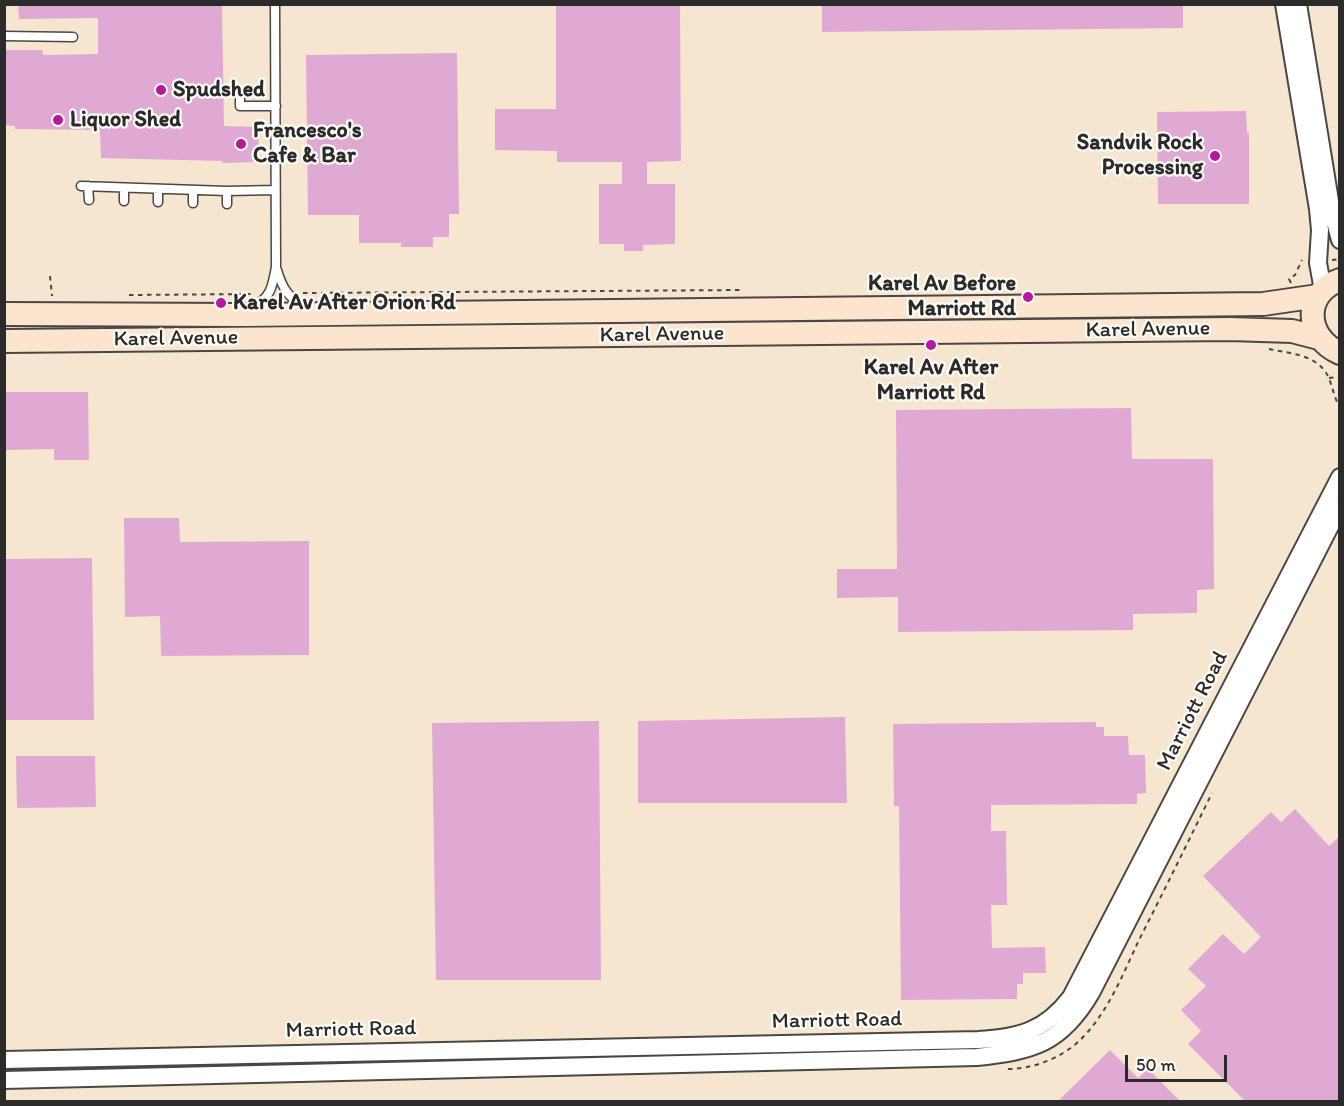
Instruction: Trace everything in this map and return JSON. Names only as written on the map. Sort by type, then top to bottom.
[{"type":"main road","name":"Karel Avenue","points":[[7,314],[244,315],[1263,304],[1327,289]]},
{"type":"main road","points":[[1318,338],[1312,317],[1327,289]]},
{"type":"main road","points":[[7,314],[54,324],[83,327],[100,332],[106,340]]},
{"type":"main road","name":"Karel Avenue","points":[[4,341],[1230,329],[1292,332],[1318,338],[1324,345],[1340,353]]},
{"type":"street","points":[[1284,4],[1318,209],[1320,230],[1318,263],[1327,289]]},
{"type":"street","points":[[1298,4],[1331,207],[1340,240]]},
{"type":"street","name":"Marriott Road","points":[[4,1060],[978,1040],[1006,1039],[1030,1031],[1063,1007],[1071,997],[1340,477]]},
{"type":"street","name":"Marriott Road","points":[[4,1080],[977,1057],[1011,1053],[1044,1043],[1075,1018],[1091,993],[1340,507]]},
{"type":"lane","points":[[275,4],[276,267],[282,287],[287,294],[312,314]]},
{"type":"lane","points":[[4,36],[73,37]]},
{"type":"lane","points":[[240,95],[240,106],[276,106]]},
{"type":"lane","points":[[89,200],[85,186],[227,191],[274,190]]},
{"type":"lane","points":[[124,188],[124,201]]},
{"type":"lane","points":[[158,189],[158,202]]},
{"type":"lane","points":[[193,190],[193,203]]},
{"type":"lane","points":[[227,191],[227,204]]},
{"type":"lane","points":[[244,315],[266,300],[276,267]]},
{"type":"path","points":[[1292,284],[1289,279],[1295,275],[1303,259]]},
{"type":"path","points":[[50,276],[50,296],[62,296]]},
{"type":"path","points":[[287,294],[752,290]]},
{"type":"path","points":[[120,295],[269,294]]},
{"type":"path","points":[[1264,348],[1321,364],[1340,408]]},
{"type":"path","points":[[1329,378],[1340,377]]},
{"type":"path","points":[[1003,1069],[1015,1069],[1041,1063],[1063,1054],[1079,1042],[1091,1028],[1113,993],[1213,790]]},
{"type":"building","name":"Spudshed","points":[[18,4],[222,4],[224,126],[259,127],[258,162],[222,163],[223,161],[101,158],[100,130],[15,129],[15,126],[4,125],[4,50],[42,50],[43,55],[98,54],[98,18],[19,19]]},
{"type":"building","points":[[556,4],[680,4],[681,161],[647,162],[647,184],[675,184],[675,244],[643,245],[643,251],[624,251],[624,244],[599,244],[599,184],[622,184],[622,162],[557,162],[557,151],[495,150],[495,109],[556,109]]},
{"type":"building","points":[[822,4],[1183,4],[1183,28],[822,32]]},
{"type":"building","points":[[457,53],[459,214],[449,214],[449,237],[433,237],[433,247],[401,247],[401,243],[359,243],[359,215],[308,215],[306,55]]},
{"type":"building","points":[[1246,111],[1247,133],[1249,133],[1249,204],[1158,204],[1157,112]]},
{"type":"building","points":[[4,392],[88,392],[89,460],[54,460],[54,449],[4,450]]},
{"type":"building","points":[[1131,408],[1132,459],[1213,459],[1214,589],[1197,590],[1197,613],[1133,614],[1133,630],[898,632],[898,597],[837,598],[837,569],[897,569],[896,410]]},
{"type":"building","points":[[124,518],[179,518],[180,542],[309,541],[309,655],[161,656],[160,616],[125,617]]},
{"type":"building","points":[[92,558],[94,720],[4,720],[4,559]]},
{"type":"building","points":[[845,717],[847,803],[638,803],[638,721]]},
{"type":"building","points":[[599,721],[601,980],[436,980],[432,723]]},
{"type":"building","points":[[1096,722],[1096,727],[1104,727],[1104,736],[1128,736],[1129,755],[1145,755],[1146,793],[1137,794],[1137,804],[991,805],[991,831],[1006,831],[1007,905],[991,905],[992,948],[1045,947],[1046,973],[1023,973],[1023,984],[1017,984],[1017,999],[901,1000],[899,806],[894,806],[893,724]]},
{"type":"building","points":[[16,756],[95,756],[96,807],[17,808]]},
{"type":"building","points":[[1295,809],[1329,846],[1340,836],[1340,1101],[1245,1101],[1188,1044],[1201,1031],[1181,1010],[1206,986],[1188,969],[1223,934],[1244,954],[1261,937],[1203,876],[1271,812],[1281,822]]},
{"type":"building","points":[[1110,1050],[1138,1078],[1148,1069],[1180,1101],[1058,1101]]},
{"type":"place","name":"Spudshed","points":[[161,90]]},
{"type":"place","name":"Liquor Shed","points":[[58,120]]},
{"type":"place","name":"Francesco's Cafe & Bar","points":[[241,144]]},
{"type":"place","name":"Sandvik Rock Processing","points":[[1215,156]]},
{"type":"place","name":"Karel Av Before Marriott Rd","points":[[1028,297]]},
{"type":"place","name":"Karel Av After Orion Rd","points":[[221,303]]},
{"type":"place","name":"Karel Av After Marriott Rd","points":[[931,345]]}]
